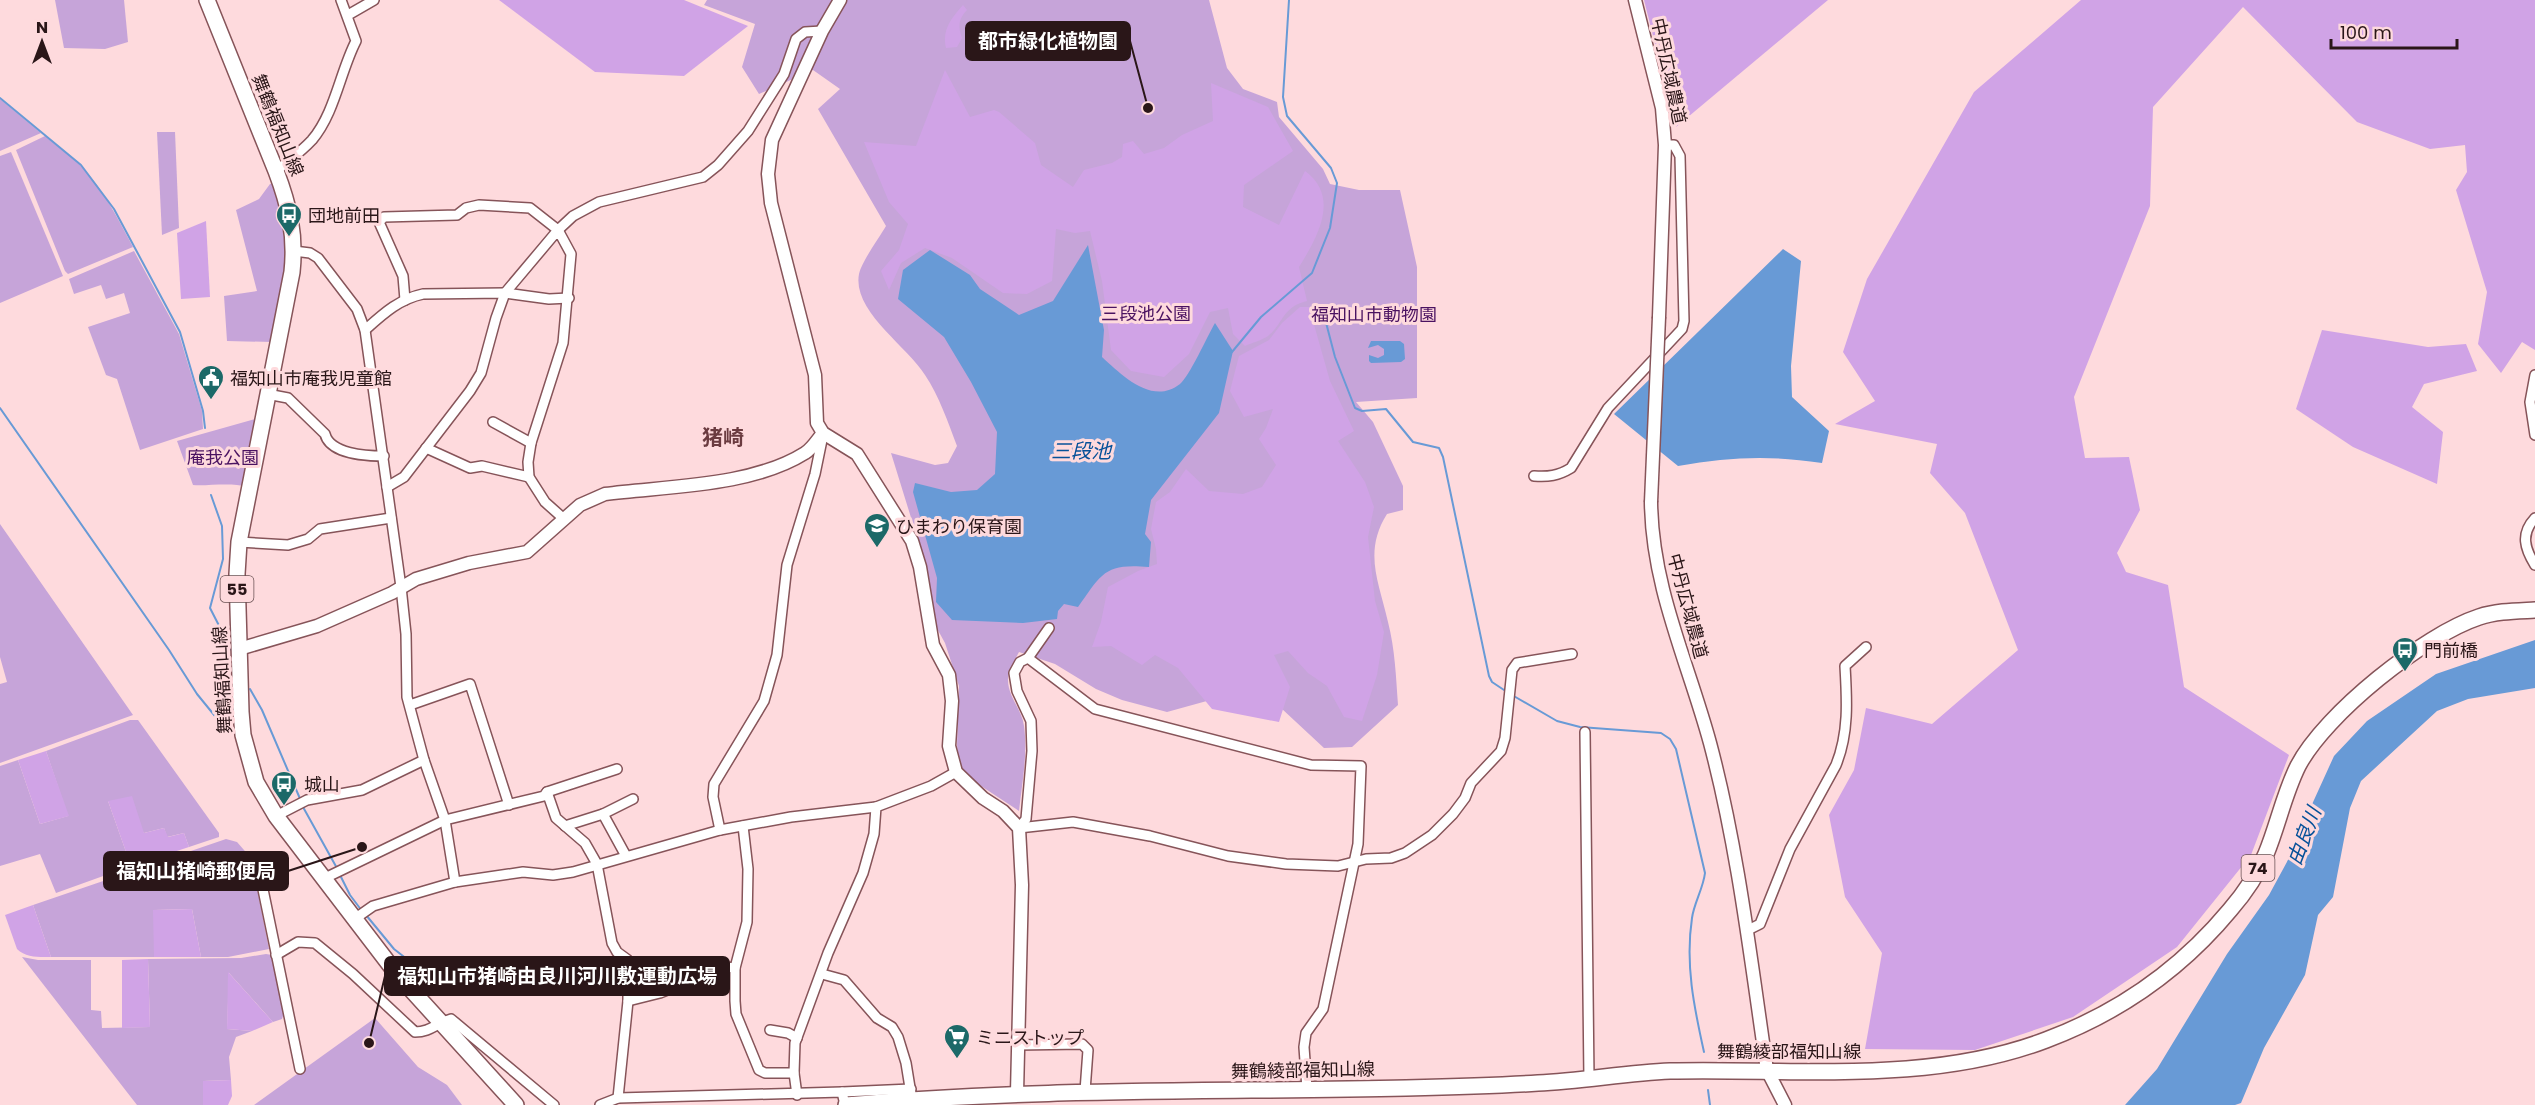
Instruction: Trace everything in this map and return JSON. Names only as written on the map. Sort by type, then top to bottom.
[{"type":"main road","name":"舞鶴福知山線","points":[[207,0],[276,171],[293,228],[294,250],[239,542],[237,574],[240,712],[245,744],[256,782],[276,816],[353,920],[439,1023],[516,1105]]},
{"type":"main road","name":"舞鶴綾部福知山線","points":[[844,1101],[911,1095],[1482,1086],[1589,1079],[1664,1071],[1923,1069],[1988,1057],[2039,1043],[2090,1022],[2177,965],[2231,909],[2264,859],[2300,762],[2326,726],[2376,682],[2462,623],[2485,615],[2535,610]]},
{"type":"street","points":[[276,171],[301,151],[324,123],[356,41],[341,0]]},
{"type":"street","points":[[348,15],[374,0]]},
{"type":"street","points":[[840,0],[822,31],[772,140],[768,174],[771,203],[815,375],[817,423],[824,433],[857,454],[912,541],[920,567],[933,645],[949,675],[952,701],[949,746],[956,772],[983,798],[1003,811],[1019,828],[1022,885],[1017,1093]]},
{"type":"street","name":"中丹広域農道","points":[[1635,0],[1662,108],[1665,145],[1651,527],[1657,570],[1710,745],[1746,931],[1767,1070],[1785,1105]]},
{"type":"street","points":[[387,487],[404,477],[470,391],[481,373],[505,293],[558,230],[573,216],[599,202],[703,177],[718,165],[748,131],[784,74],[796,39],[805,32],[822,31]]},
{"type":"street","points":[[1534,476],[1549,477],[1571,468],[1608,408],[1682,329],[1684,321],[1680,156],[1674,146],[1665,145]]},
{"type":"street","points":[[405,300],[403,276],[379,222],[384,217],[457,215],[466,208],[489,204],[530,208],[558,230],[571,254],[569,298],[563,343],[531,443],[528,462],[529,477],[545,502],[564,519]]},
{"type":"street","points":[[294,250],[310,253],[318,258],[357,309],[365,330],[401,587],[406,634],[407,697],[423,760],[445,820],[455,882]]},
{"type":"street","points":[[365,330],[389,309],[423,294],[505,293],[549,299],[569,298]]},
{"type":"street","points":[[2535,375],[2530,402],[2535,435]]},
{"type":"street","points":[[267,394],[288,398],[325,434],[326,439],[333,446],[351,453],[384,456]]},
{"type":"street","points":[[493,422],[531,443]]},
{"type":"street","points":[[239,649],[316,626],[416,579],[469,563],[527,552],[580,505],[604,494],[705,483],[748,475],[788,462],[810,449],[824,433]]},
{"type":"street","points":[[720,830],[713,797],[714,784],[764,701],[777,655],[788,565],[815,474],[824,433]]},
{"type":"street","points":[[426,448],[470,468],[482,466],[529,477]]},
{"type":"street","points":[[239,542],[288,545],[308,539],[320,530],[391,518]]},
{"type":"street","points":[[2535,518],[2527,529],[2526,551],[2535,566]]},
{"type":"street","points":[[1019,828],[1026,819],[1032,751],[1030,721],[1017,691],[1014,673],[1020,663],[1028,658],[1049,628]]},
{"type":"street","points":[[1746,931],[1760,924],[1790,849],[1836,765],[1841,752],[1848,712],[1845,666],[1866,647]]},
{"type":"street","points":[[1019,828],[1073,822],[1150,836],[1228,855],[1322,867],[1366,859],[1391,858],[1405,853],[1432,835],[1453,814],[1465,798],[1471,783],[1500,751],[1505,738],[1512,670],[1517,663],[1572,654]]},
{"type":"street","points":[[1028,658],[1095,709],[1302,763],[1361,766],[1360,831],[1323,1008],[1306,1033],[1304,1047],[1307,1089]]},
{"type":"street","points":[[410,705],[470,684],[509,805]]},
{"type":"street","points":[[1585,732],[1589,1079]]},
{"type":"street","points":[[276,816],[307,800],[362,790],[423,760]]},
{"type":"street","points":[[323,879],[445,820],[544,796],[547,792],[617,769]]},
{"type":"street","points":[[353,920],[373,906],[455,882],[523,872],[553,875],[573,872],[720,830],[790,817],[876,807],[931,786],[956,772]]},
{"type":"street","points":[[547,792],[556,818],[585,843],[597,864],[612,943],[617,952],[628,960],[628,1001],[618,1098]]},
{"type":"street","points":[[565,826],[603,814],[633,799]]},
{"type":"street","points":[[797,1095],[794,1073],[797,1038],[828,953],[863,873],[874,834],[876,807]]},
{"type":"street","points":[[603,814],[626,856]]},
{"type":"street","points":[[743,826],[748,869],[747,922],[735,968],[736,1014],[759,1070],[765,1073],[794,1073]]},
{"type":"street","points":[[259,870],[300,1069]]},
{"type":"street","points":[[276,955],[298,942],[315,944],[353,974],[415,1032],[427,1032],[439,1023],[451,1019],[554,1105]]},
{"type":"street","points":[[628,1001],[660,993],[726,968],[735,968]]},
{"type":"street","points":[[822,974],[844,980],[877,1018],[892,1027],[903,1055],[911,1095]]},
{"type":"street","points":[[770,1030],[788,1033],[797,1038]]},
{"type":"street","points":[[1018,1045],[1082,1044],[1088,1050],[1085,1091]]},
{"type":"street","points":[[600,1105],[618,1098],[797,1095],[844,1101]]},
{"type":"green space","points":[[55,0],[124,0],[128,42],[105,49],[64,48]]},
{"type":"green space","points":[[499,0],[684,0],[748,26],[684,76],[595,72]]},
{"type":"green space","name":"三段池公園","points":[[707,0],[1209,0],[1227,68],[1243,89],[1277,102],[1279,117],[1323,169],[1330,184],[1359,190],[1400,190],[1417,267],[1417,398],[1356,402],[1373,422],[1403,486],[1403,510],[1387,514],[1380,528],[1374,554],[1377,580],[1392,642],[1398,705],[1352,747],[1324,748],[1281,708],[1214,699],[1167,712],[1122,700],[1096,689],[1055,664],[1019,652],[1011,668],[1008,685],[1023,720],[1025,737],[1019,811],[978,784],[959,766],[957,745],[959,686],[945,643],[934,623],[926,566],[891,453],[935,465],[948,463],[957,446],[930,383],[917,364],[872,315],[859,288],[861,269],[886,226],[818,109],[840,89],[813,70],[759,94],[742,67],[755,24],[704,5]]},
{"type":"green space","points":[[1644,0],[1828,0],[1676,127]]},
{"type":"green space","points":[[2081,0],[2535,0],[2535,350],[2522,342],[2501,373],[2478,344],[2487,292],[2456,190],[2467,172],[2465,145],[2430,149],[2357,122],[2243,7],[2153,107],[2150,206],[2074,397],[2085,458],[2129,457],[2140,510],[2117,553],[2126,572],[2168,585],[2184,687],[2289,755],[2251,855],[2177,947],[2073,1017],[1975,1050],[1865,1049],[1882,953],[1845,897],[1829,815],[1854,770],[1866,708],[1932,724],[2018,650],[1965,513],[1930,473],[1937,444],[1835,424],[1875,401],[1843,352],[1867,279],[1974,92]]},
{"type":"green space","points":[[963,5],[967,10],[960,23],[962,38],[957,47],[946,48],[946,30]]},
{"type":"green space","points":[[945,70],[970,117],[994,110],[999,112],[1035,143],[1041,165],[1073,187],[1084,170],[1112,163],[1122,157],[1123,144],[1133,141],[1144,154],[1164,148],[1182,135],[1213,121],[1211,83],[1268,107],[1293,151],[1244,185],[1243,207],[1279,225],[1305,171],[1316,181],[1322,193],[1324,205],[1322,218],[1313,243],[1299,267],[1307,301],[1288,311],[1268,336],[1245,346],[1233,334],[1228,308],[1210,312],[1189,354],[1164,377],[1131,371],[1111,350],[1102,281],[1090,231],[1075,233],[1056,229],[1052,281],[1027,294],[1003,293],[952,258],[925,248],[901,263],[889,290],[881,271],[899,250],[908,224],[889,202],[864,142],[916,146]]},
{"type":"green space","points":[[0,99],[41,133],[0,151]]},
{"type":"green space","points":[[157,132],[175,132],[179,228],[162,235]]},
{"type":"green space","points":[[45,136],[90,176],[110,205],[133,247],[68,274],[65,271],[16,150]]},
{"type":"green space","points":[[11,152],[63,276],[0,303],[0,156]]},
{"type":"green space","points":[[274,183],[285,227],[286,270],[272,342],[227,341],[224,296],[257,291],[236,210],[259,199],[270,184]]},
{"type":"green space","points":[[206,221],[210,297],[181,299],[177,233]]},
{"type":"green space","points":[[134,251],[179,334],[202,411],[203,429],[140,450],[117,379],[106,375],[88,327],[130,313],[124,293],[106,299],[101,285],[74,294],[69,279]]},
{"type":"green space","points":[[1300,307],[1309,307],[1330,381],[1354,431],[1338,441],[1365,482],[1374,507],[1368,537],[1375,601],[1384,632],[1377,675],[1362,721],[1344,717],[1327,686],[1308,673],[1288,651],[1274,655],[1290,687],[1279,722],[1212,709],[1178,668],[1155,655],[1142,665],[1111,646],[1092,647],[1101,622],[1108,587],[1157,564],[1151,529],[1156,502],[1170,492],[1186,469],[1209,491],[1243,494],[1262,487],[1276,465],[1259,439],[1273,409],[1244,417],[1230,391],[1239,356],[1269,340],[1282,323]]},
{"type":"green space","points":[[2322,330],[2428,347],[2466,344],[2477,371],[2424,384],[2412,407],[2443,432],[2437,484],[2353,447],[2296,409]]},
{"type":"green space","name":"庵我公園","points":[[259,418],[247,487],[228,484],[193,485],[177,441]]},
{"type":"green space","points":[[0,524],[133,715],[0,763],[0,684],[7,682],[0,657]]},
{"type":"green space","points":[[130,720],[138,720],[219,833],[219,837],[189,847],[184,833],[167,837],[164,828],[144,833],[108,801],[131,866],[56,893],[40,854],[0,866],[0,766],[18,760],[40,824],[68,816],[46,751]]},
{"type":"green space","points":[[46,751],[69,816],[40,824],[18,760]]},
{"type":"green space","points":[[132,796],[144,833],[164,828],[168,837],[184,833],[189,847],[131,866],[108,801]]},
{"type":"green space","points":[[226,839],[237,842],[251,858],[269,949],[228,957],[201,957],[192,909],[154,910],[154,957],[51,957],[33,905]]},
{"type":"green space","points":[[33,905],[51,957],[37,957],[17,949],[5,915]]},
{"type":"green space","points":[[192,909],[201,957],[154,957],[153,910]]},
{"type":"green space","points":[[272,955],[284,1013],[282,1019],[273,1022],[229,973],[227,1029],[252,1031],[236,1037],[229,1057],[231,1080],[203,1081],[203,1105],[137,1105],[22,957],[38,960],[91,960],[91,1010],[101,1011],[102,1028],[150,1027],[148,959],[241,958]]},
{"type":"green space","points":[[148,959],[150,1027],[122,1028],[122,960]]},
{"type":"green space","points":[[228,972],[273,1022],[252,1031],[227,1029]]},
{"type":"green space","points":[[375,1018],[418,1067],[447,1085],[462,1105],[254,1105]]},
{"type":"green space","points":[[231,1080],[232,1096],[228,1105],[203,1105],[203,1081]]},
{"type":"water","name":"三段池","points":[[1088,245],[1104,330],[1102,357],[1138,386],[1159,392],[1169,390],[1184,380],[1215,323],[1233,351],[1219,413],[1151,500],[1145,534],[1151,542],[1149,567],[1123,567],[1106,573],[1099,578],[1078,607],[1064,604],[1058,611],[1057,619],[1023,623],[952,620],[936,602],[937,578],[913,492],[915,483],[951,492],[977,490],[995,474],[997,432],[944,337],[898,299],[903,270],[930,250],[970,275],[980,289],[1019,315],[1053,301]]},
{"type":"water","points":[[1783,249],[1801,261],[1791,366],[1792,397],[1829,431],[1822,463],[1750,458],[1678,466],[1614,414]]},
{"type":"water","points":[[1371,341],[1400,341],[1404,344],[1405,359],[1401,362],[1371,363],[1369,355],[1378,358],[1384,355],[1384,349],[1378,345],[1368,348]]},
{"type":"water","name":"由良川","points":[[2535,640],[2535,688],[2468,699],[2437,711],[2361,781],[2350,808],[2333,897],[2318,915],[2305,975],[2264,1048],[2241,1103],[2235,1105],[2125,1105],[2157,1069],[2227,954],[2269,895],[2295,847],[2334,756],[2367,721],[2436,674]]},
{"type":"waterway","points":[[1232,352],[1261,317],[1312,273],[1330,228],[1337,183],[1331,168],[1287,116],[1283,97],[1289,0]]},
{"type":"waterway","points":[[0,98],[81,165],[114,209],[180,332],[203,411],[205,428]]},
{"type":"waterway","points":[[1324,315],[1335,357],[1355,408],[1362,411],[1386,409],[1413,442],[1439,448],[1443,457],[1489,676],[1492,682],[1507,692]]},
{"type":"waterway","points":[[0,408],[169,650],[197,694],[219,721],[228,723]]},
{"type":"waterway","points":[[211,495],[222,526],[223,559],[210,608],[232,651]]},
{"type":"waterway","points":[[250,689],[262,710],[301,801]]},
{"type":"waterway","points":[[1512,695],[1557,721],[1580,727],[1661,733],[1670,739],[1676,749],[1705,873],[1693,912],[1690,935],[1690,969],[1704,1052]]},
{"type":"waterway","points":[[303,807],[338,870]]},
{"type":"waterway","points":[[340,875],[350,895],[362,911]]},
{"type":"waterway","points":[[366,915],[394,949],[435,981]]},
{"type":"waterway","points":[[1708,1090],[1710,1105]]},
{"type":"place","name":"都市緑化植物園","points":[[1148,108]]},
{"type":"place","name":"団地前田","points":[[289,238]]},
{"type":"place","name":"福知山市庵我児童館","points":[[211,401]]},
{"type":"place","name":"ひまわり保育園","points":[[877,549]]},
{"type":"place","name":"門前橋","points":[[2405,673]]},
{"type":"place","name":"城山","points":[[284,807]]},
{"type":"place","name":"福知山猪崎郵便局","points":[[362,847]]},
{"type":"place","name":"福知山市猪崎由良川河川敷運動広場","points":[[369,1043]]},
{"type":"place","name":"ミニストップ","points":[[957,1060]]},
{"type":"district","name":"猪崎","points":[[723,437]]},
{"type":"park label","name":"福知山市動物園","points":[[1374,314]]}]
